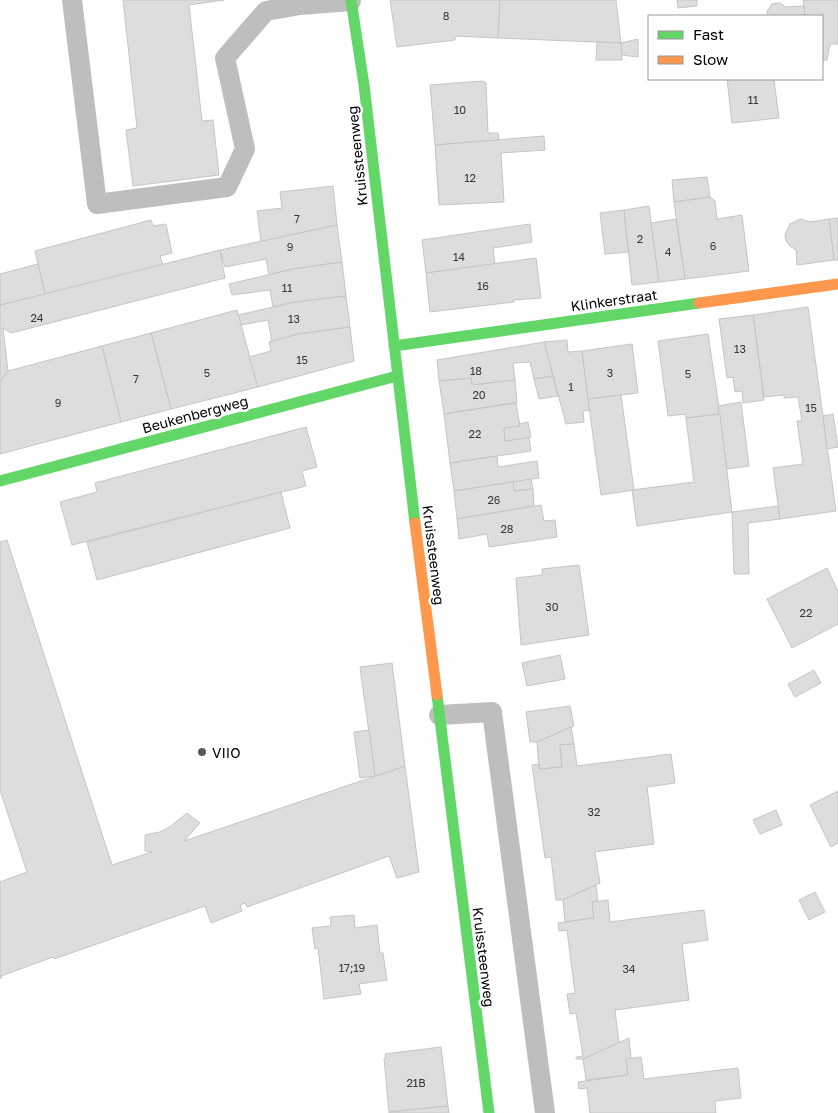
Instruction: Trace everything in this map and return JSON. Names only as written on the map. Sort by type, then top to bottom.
[{"type":"main road","name":"Kruissteenweg","points":[[351,0],[364,85],[438,715],[489,1113]]},
{"type":"main road","name":"Klinkerstraat","points":[[394,346],[838,284]]},
{"type":"main road","name":"Beukenbergweg","points":[[0,481],[397,376]]},
{"type":"lane","points":[[72,0],[97,204],[227,187],[245,149],[225,58],[266,11],[300,5],[351,0]]},
{"type":"lane","points":[[438,715],[492,712],[545,1113]]},
{"type":"building","points":[[123,0],[224,0],[189,5],[202,121],[213,120],[219,175],[133,186],[126,130],[137,128]]},
{"type":"building","points":[[390,0],[500,0],[498,38],[455,36],[455,40],[397,47]]},
{"type":"building","points":[[500,0],[616,0],[621,43],[498,38]]},
{"type":"building","points":[[677,0],[697,0],[697,6],[678,8]]},
{"type":"building","points":[[803,0],[838,0],[838,44],[830,44],[827,60],[823,60],[823,15],[805,15]]},
{"type":"building","points":[[780,3],[786,7],[804,6],[805,15],[768,15],[767,11],[772,4]]},
{"type":"building","points":[[638,39],[638,57],[622,55],[621,43]]},
{"type":"building","points":[[597,42],[621,43],[622,60],[596,60]]},
{"type":"building","points":[[727,80],[774,80],[779,118],[732,123]]},
{"type":"building","points":[[483,81],[486,83],[488,133],[498,133],[499,140],[435,145],[430,85]]},
{"type":"building","points":[[544,136],[545,150],[501,153],[504,202],[439,205],[435,145]]},
{"type":"building","points":[[707,177],[710,197],[674,202],[672,180]]},
{"type":"building","points":[[333,186],[337,225],[261,242],[257,211],[282,208],[280,192]]},
{"type":"building","points":[[710,197],[716,202],[717,219],[742,215],[749,271],[685,279],[674,202]]},
{"type":"building","points":[[649,206],[659,282],[632,285],[624,210]]},
{"type":"building","points":[[624,210],[628,252],[605,254],[600,213]]},
{"type":"building","points":[[838,218],[838,260],[834,260],[829,219]]},
{"type":"building","points":[[676,219],[685,279],[659,282],[651,223]]},
{"type":"building","points":[[800,219],[810,222],[829,219],[834,260],[797,265],[796,250],[786,241],[785,235],[790,224]]},
{"type":"building","points":[[151,220],[153,226],[166,224],[172,253],[160,256],[163,265],[45,294],[35,251]]},
{"type":"building","points":[[530,224],[532,242],[493,248],[495,264],[426,273],[422,240]]},
{"type":"building","points":[[337,225],[342,262],[293,269],[269,275],[266,259],[225,267],[220,250]]},
{"type":"building","points":[[220,250],[225,278],[11,333],[3,328],[8,371],[0,382],[0,305]]},
{"type":"building","points":[[536,258],[541,298],[430,312],[426,273]]},
{"type":"building","points":[[342,262],[346,296],[295,302],[273,307],[270,290],[232,295],[229,284],[293,269]]},
{"type":"building","points":[[38,264],[45,294],[0,305],[0,274]]},
{"type":"building","points":[[346,296],[350,327],[298,334],[272,342],[268,320],[241,325],[238,315],[295,302]]},
{"type":"building","points":[[808,307],[836,511],[780,519],[773,468],[803,464],[797,421],[802,421],[798,397],[784,398],[784,395],[764,397],[753,315]]},
{"type":"building","points":[[237,310],[258,387],[171,409],[151,333]]},
{"type":"building","points":[[753,315],[764,400],[743,403],[742,391],[735,392],[733,377],[727,378],[719,319]]},
{"type":"building","points":[[350,327],[354,361],[258,387],[249,357],[271,351],[269,342],[298,334]]},
{"type":"building","points":[[151,333],[171,409],[121,422],[102,346]]},
{"type":"building","points":[[708,334],[720,414],[686,418],[685,414],[668,416],[658,341]]},
{"type":"building","points":[[567,340],[568,352],[582,351],[590,410],[583,411],[584,422],[566,424],[544,342]]},
{"type":"building","points":[[544,342],[553,376],[534,379],[530,362],[513,363],[515,380],[472,385],[471,378],[439,381],[437,360]]},
{"type":"building","points":[[632,344],[638,393],[588,399],[582,351]]},
{"type":"building","points":[[102,346],[121,422],[0,454],[0,382],[8,371]]},
{"type":"building","points":[[553,376],[558,396],[539,399],[534,379]]},
{"type":"building","points":[[471,378],[472,385],[515,380],[517,402],[444,414],[439,381]]},
{"type":"building","points":[[621,395],[634,490],[601,495],[588,399]]},
{"type":"building","points":[[741,402],[749,466],[727,469],[718,406]]},
{"type":"building","points":[[516,403],[520,426],[504,428],[505,441],[529,437],[531,451],[450,463],[444,414]]},
{"type":"building","points":[[720,414],[732,512],[637,526],[632,490],[694,482],[686,418]]},
{"type":"building","points":[[833,414],[838,447],[827,449],[823,416]]},
{"type":"building","points":[[528,422],[531,437],[505,441],[504,428],[520,426],[519,424]]},
{"type":"building","points":[[306,427],[317,467],[302,471],[306,486],[72,545],[60,502],[97,492],[95,483]]},
{"type":"building","points":[[497,456],[498,467],[537,461],[539,478],[454,491],[450,463]]},
{"type":"building","points":[[531,479],[533,489],[514,491],[513,482]]},
{"type":"building","points":[[513,482],[514,491],[533,489],[534,506],[457,519],[454,491]]},
{"type":"building","points":[[281,492],[290,528],[97,580],[87,542]]},
{"type":"building","points":[[541,505],[544,521],[555,520],[557,537],[489,547],[487,534],[459,539],[457,519]]},
{"type":"building","points":[[778,506],[780,519],[748,523],[749,574],[734,574],[732,512]]},
{"type":"building","points":[[7,540],[112,865],[152,852],[145,851],[145,835],[160,832],[187,813],[200,823],[184,841],[405,766],[419,872],[397,878],[389,856],[247,907],[245,903],[240,905],[242,911],[211,923],[205,906],[54,959],[53,957],[0,978],[0,882],[27,872],[0,790],[0,542]]},
{"type":"building","points":[[579,565],[589,635],[521,645],[516,578],[542,575],[542,569]]},
{"type":"building","points":[[827,568],[838,591],[838,624],[792,648],[767,599]]},
{"type":"building","points":[[560,655],[565,679],[527,686],[522,663]]},
{"type":"building","points":[[392,663],[405,766],[375,776],[360,667]]},
{"type":"building","points":[[814,670],[821,683],[795,697],[788,684]]},
{"type":"building","points":[[570,706],[574,726],[537,742],[530,742],[526,712]]},
{"type":"building","points":[[571,727],[574,744],[560,745],[562,767],[539,769],[537,742]]},
{"type":"building","points":[[369,730],[375,776],[360,778],[354,732]]},
{"type":"building","points":[[574,744],[577,766],[671,754],[675,783],[647,787],[654,844],[595,852],[600,883],[563,900],[556,900],[551,857],[545,858],[532,765],[539,764],[539,769],[562,767],[560,745]]},
{"type":"building","points":[[838,791],[838,843],[831,847],[810,805]]},
{"type":"building","points":[[776,810],[782,825],[760,834],[753,820]]},
{"type":"building","points":[[596,885],[598,902],[592,902],[594,918],[565,922],[563,900]]},
{"type":"building","points":[[815,892],[825,912],[809,920],[799,900]]},
{"type":"building","points":[[608,900],[610,922],[704,910],[708,940],[682,944],[689,1000],[615,1010],[619,1043],[583,1059],[576,1059],[576,1057],[583,1056],[576,1013],[570,1014],[567,994],[575,993],[567,930],[559,931],[558,923],[594,918],[592,902]]},
{"type":"building","points":[[354,915],[355,928],[377,925],[380,953],[383,953],[387,980],[359,984],[361,994],[324,999],[318,948],[315,949],[312,928],[331,926],[330,917]]},
{"type":"building","points":[[629,1038],[631,1058],[626,1059],[628,1075],[586,1080],[583,1059]]},
{"type":"building","points":[[441,1047],[448,1106],[389,1112],[385,1054]]},
{"type":"building","points":[[641,1057],[644,1079],[738,1068],[741,1098],[715,1101],[716,1113],[590,1113],[587,1088],[579,1089],[578,1082],[628,1075],[626,1059]]},
{"type":"building","points":[[448,1106],[449,1113],[389,1113],[389,1112]]},
{"type":"traffic: fast","points":[[351,0],[364,85],[415,523]]},
{"type":"traffic: fast","points":[[394,346],[699,303]]},
{"type":"traffic: fast","points":[[0,481],[397,376]]},
{"type":"traffic: fast","points":[[437,695],[489,1113]]},
{"type":"traffic: slow","points":[[699,303],[838,284]]},
{"type":"traffic: slow","points":[[415,523],[437,695]]},
{"type":"place","name":"VIIO","points":[[202,752]]}]
